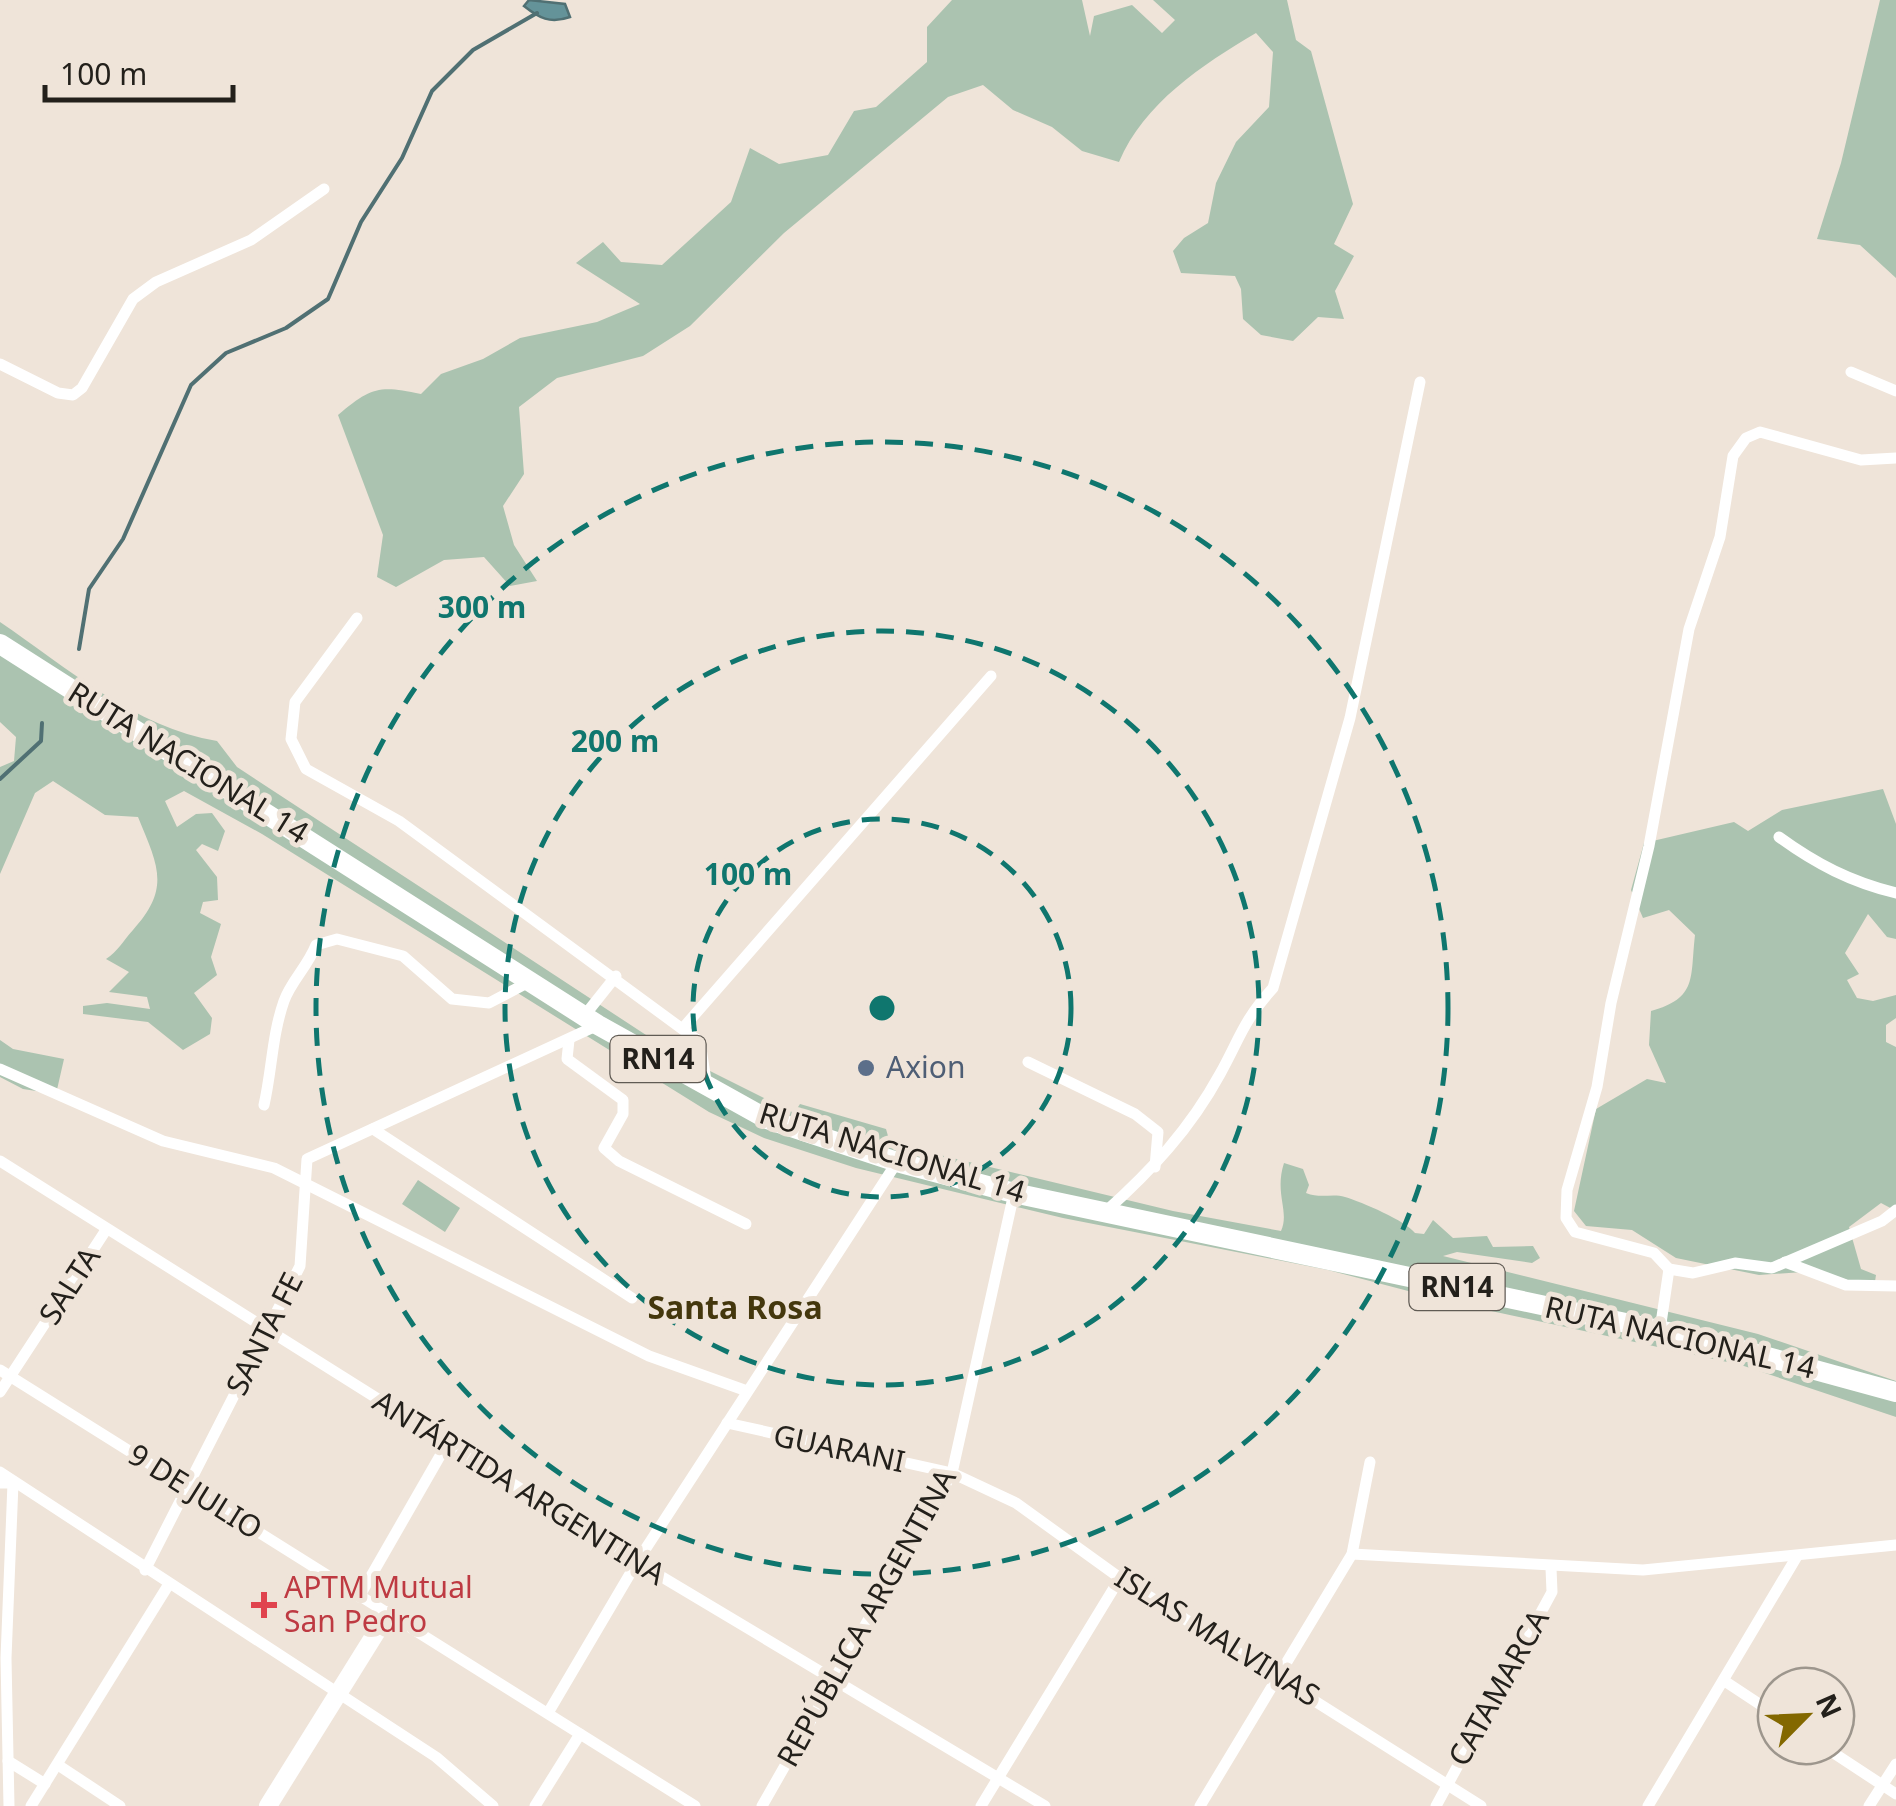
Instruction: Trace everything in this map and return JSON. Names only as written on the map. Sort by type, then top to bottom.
[{"type":"highway","name":"RUTA NACIONAL 14","points":[[0,644],[591,1020],[707,1087],[797,1131],[1014,1193],[1660,1330],[1896,1392]]},
{"type":"main road","points":[[268,1806],[387,1615]]},
{"type":"street","points":[[0,364],[58,393],[73,395],[82,388],[133,299],[156,282],[251,240],[324,188]]},
{"type":"street","points":[[1851,372],[1896,391]]},
{"type":"street","points":[[1105,1212],[1155,1168],[1222,1071],[1245,1018],[1272,988],[1350,718],[1420,382]]},
{"type":"street","points":[[1896,458],[1862,460],[1760,432],[1746,438],[1733,456],[1720,537],[1689,629],[1649,846],[1611,1003],[1597,1087],[1568,1190],[1566,1218],[1575,1232],[1654,1253],[1669,1269],[1693,1273],[1735,1264],[1772,1268],[1882,1221],[1896,1210]]},
{"type":"street","points":[[357,618],[295,702],[292,739],[306,769],[399,820],[616,976],[700,1042],[707,1087]]},
{"type":"street","points":[[682,1028],[992,676]]},
{"type":"street","points":[[1778,837],[1816,864],[1862,885],[1896,894]]},
{"type":"street","points":[[264,1105],[273,1068],[273,1039],[286,995],[308,968],[316,945],[337,939],[403,956],[452,999],[489,1003],[531,981]]},
{"type":"street","points":[[303,1183],[308,1160],[314,1153],[569,1040],[591,1020],[616,976]]},
{"type":"street","points":[[569,1040],[567,1059],[623,1100],[623,1114],[604,1148],[619,1161],[746,1224]]},
{"type":"street","points":[[1028,1062],[1135,1114],[1158,1132],[1155,1168]]},
{"type":"street","points":[[0,1069],[162,1141],[274,1168],[650,1356],[748,1391]]},
{"type":"street","points":[[373,1128],[632,1298]]},
{"type":"street","name":"ANTÁRTIDA ARGENTINA","points":[[0,1160],[266,1332],[636,1562],[1044,1806]]},
{"type":"street","points":[[548,1713],[636,1562],[898,1162]]},
{"type":"street","name":"SANTA FE","points":[[145,1570],[300,1266],[303,1183]]},
{"type":"street","name":"REPÚBLICA ARGENTINA","points":[[762,1806],[952,1474],[1014,1193]]},
{"type":"street","name":"SALTA","points":[[0,1392],[5,1373],[106,1230]]},
{"type":"street","points":[[1786,1262],[1846,1286],[1896,1286]]},
{"type":"street","points":[[1660,1330],[1669,1269]]},
{"type":"street","name":"9 DE JULIO","points":[[5,1373],[696,1806]]},
{"type":"street","name":"GUARANI","points":[[727,1423],[952,1474]]},
{"type":"street","points":[[359,1597],[448,1442]]},
{"type":"street","points":[[1200,1806],[1352,1554],[1370,1462]]},
{"type":"street","points":[[0,1472],[7,1483],[436,1757],[493,1806]]},
{"type":"street","name":"ISLAS MALVINAS","points":[[952,1474],[1016,1503],[1120,1578],[1280,1675],[1481,1806]]},
{"type":"street","points":[[7,1483],[3,1648],[9,1806]]},
{"type":"street","points":[[1352,1554],[1551,1568],[1643,1570],[1796,1558],[1896,1545]]},
{"type":"street","points":[[1648,1806],[1726,1682],[1796,1558]]},
{"type":"street","name":"CATAMARCA","points":[[1436,1806],[1552,1592],[1551,1568]]},
{"type":"street","points":[[1552,1592],[1580,1569]]},
{"type":"street","points":[[982,1806],[1120,1578]]},
{"type":"street","points":[[31,1806],[169,1584]]},
{"type":"street","points":[[1726,1682],[1756,1702]]},
{"type":"street","points":[[535,1806],[580,1734]]},
{"type":"street","points":[[8,1761],[46,1784]]},
{"type":"street","points":[[1869,1806],[1896,1764]]},
{"type":"street","points":[[58,1765],[120,1806]]},
{"type":"street","points":[[1852,1766],[1896,1794]]},
{"type":"green space","points":[[952,0],[1082,0],[1090,36],[1094,16],[1132,5],[1162,33],[1175,20],[1153,0],[1287,0],[1296,40],[1311,51],[1353,204],[1334,244],[1354,256],[1335,291],[1344,319],[1318,317],[1293,341],[1261,335],[1243,319],[1241,289],[1235,276],[1181,273],[1173,251],[1184,238],[1208,223],[1216,183],[1236,142],[1269,107],[1273,52],[1256,33],[1177,87],[1143,121],[1119,162],[1082,151],[1052,127],[1013,110],[983,85],[948,97],[784,233],[690,326],[643,356],[557,378],[519,407],[524,474],[503,506],[514,545],[537,581],[510,586],[484,557],[444,560],[396,587],[377,577],[383,535],[338,415],[376,391],[421,394],[441,374],[483,359],[520,338],[597,322],[640,304],[576,263],[603,242],[621,262],[662,265],[731,202],[750,148],[779,164],[828,155],[854,111],[876,107],[927,62],[927,27]]},
{"type":"green space","points":[[1880,0],[1896,0],[1896,278],[1860,245],[1817,239],[1841,163]]},
{"type":"green space","points":[[0,622],[130,710],[187,734],[217,741],[237,767],[672,1052],[794,1113],[800,1104],[886,1129],[890,1143],[1173,1211],[1281,1231],[1284,1163],[1303,1169],[1309,1185],[1306,1193],[1353,1199],[1415,1233],[1424,1234],[1433,1220],[1453,1238],[1487,1236],[1493,1247],[1533,1246],[1540,1258],[1532,1263],[1457,1252],[1443,1256],[1758,1334],[1896,1381],[1896,1417],[1741,1365],[1454,1303],[1328,1270],[1063,1218],[856,1168],[764,1138],[709,1112],[262,834],[184,791],[165,801],[177,827],[196,814],[212,813],[225,831],[218,851],[202,844],[196,850],[217,877],[218,900],[203,902],[200,913],[221,924],[211,957],[217,975],[194,993],[212,1018],[210,1034],[183,1050],[148,1022],[83,1014],[83,1006],[107,1003],[150,1009],[147,997],[109,992],[129,972],[106,959],[153,902],[157,889],[155,863],[138,817],[105,815],[53,781],[35,793],[0,874],[0,767],[14,761],[16,737],[0,722]]},
{"type":"green space","points":[[1883,789],[1896,824],[1896,939],[1887,937],[1868,914],[1845,953],[1859,974],[1847,980],[1857,998],[1873,1001],[1896,995],[1896,1018],[1886,1025],[1886,1042],[1896,1047],[1896,1211],[1881,1203],[1849,1227],[1861,1269],[1876,1275],[1874,1288],[1818,1271],[1759,1275],[1676,1258],[1632,1230],[1586,1226],[1574,1211],[1596,1109],[1647,1079],[1666,1083],[1649,1045],[1651,1011],[1677,1000],[1691,975],[1695,935],[1669,910],[1643,918],[1631,890],[1644,843],[1734,822],[1748,831],[1782,810]]},
{"type":"green space","points":[[0,1040],[13,1049],[64,1059],[56,1094],[23,1089],[0,1077]]},
{"type":"green space","points":[[418,1180],[460,1208],[445,1232],[402,1204]]},
{"type":"water","points":[[529,0],[565,4],[570,17],[540,17],[524,6]]},
{"type":"waterway","points":[[79,649],[89,589],[123,539],[191,385],[226,353],[286,328],[328,299],[361,222],[402,158],[432,91],[473,50],[537,13]]},
{"type":"waterway","points":[[0,779],[41,741],[42,723]]},
{"type":"place","name":"Axion","points":[[866,1068]]},
{"type":"place","name":"APTM Mutual San Pedro","points":[[264,1605]]},
{"type":"district","name":"Santa Rosa","points":[[735,1308]]}]
